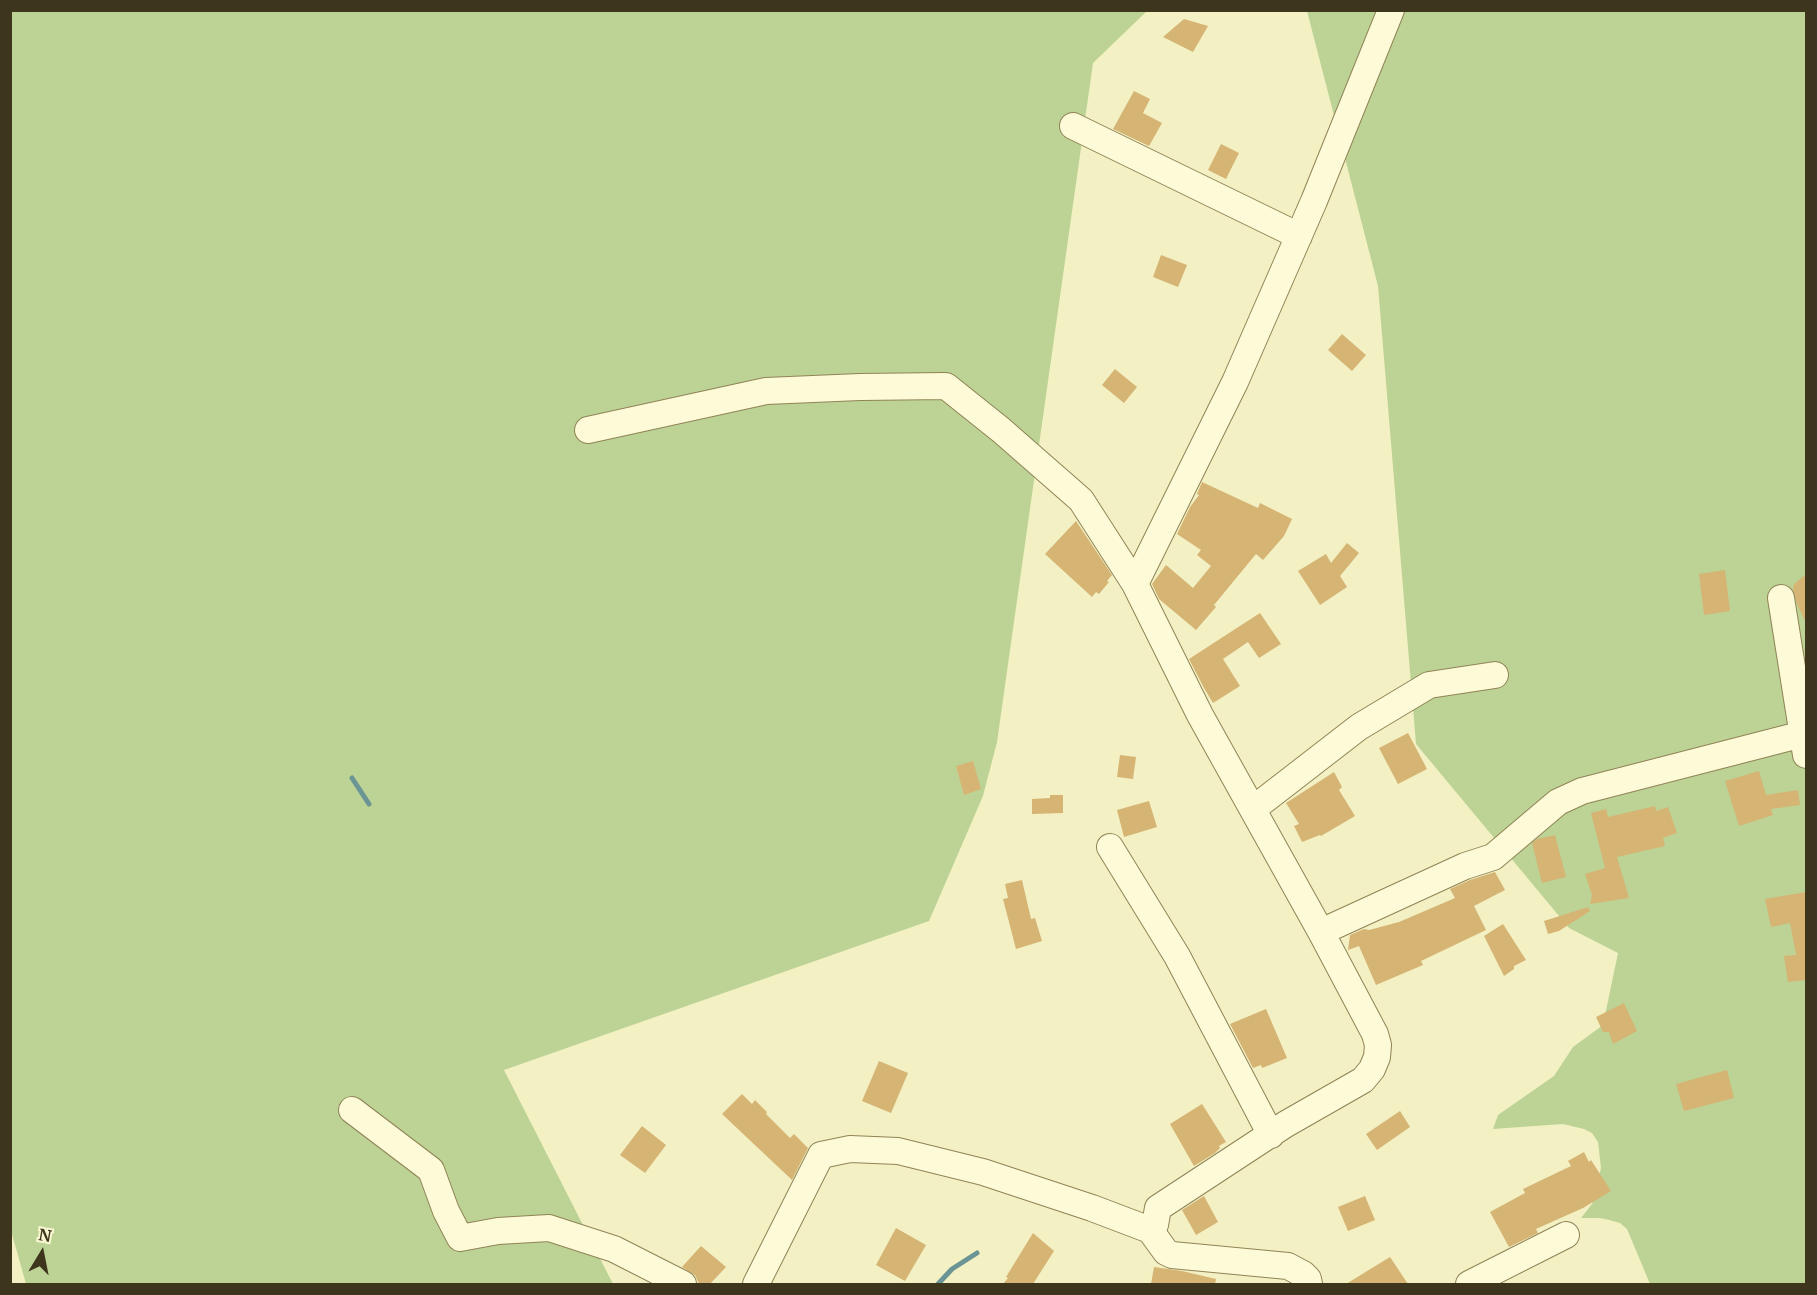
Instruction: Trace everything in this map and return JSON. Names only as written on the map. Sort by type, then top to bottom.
[{"type":"street","points":[[1135,584],[1235,382],[1299,236],[1391,10]]},
{"type":"street","points":[[1073,126],[1299,236]]},
{"type":"street","points":[[588,430],[766,391],[946,386],[1001,430],[1081,500],[1135,584],[1200,715],[1321,932],[1375,1034],[1378,1045],[1377,1057],[1372,1070],[1363,1080],[1286,1124],[1158,1208],[1155,1225],[1150,1230]]},
{"type":"street","points":[[1321,932],[1465,866],[1493,857],[1558,802],[1582,791],[1805,745],[1781,598]]},
{"type":"street","points":[[1253,809],[1359,727],[1429,685],[1495,675]]},
{"type":"street","points":[[1110,847],[1177,956],[1271,1135]]},
{"type":"street","points":[[352,1110],[431,1170],[446,1211],[460,1238],[498,1231],[549,1228],[614,1249],[683,1284]]},
{"type":"street","points":[[756,1284],[821,1155],[850,1149],[898,1152],[983,1172],[1150,1230],[1166,1252],[1172,1255],[1288,1266],[1303,1274],[1309,1284]]},
{"type":"street","points":[[1468,1284],[1566,1235]]},
{"type":"green space","points":[[10,11],[1147,11],[1093,63],[997,742],[983,796],[929,921],[504,1070],[613,1284],[26,1284],[10,1227]]},
{"type":"green space","points":[[1307,11],[1806,11],[1806,1284],[1650,1284],[1627,1229],[1620,1223],[1609,1220],[1581,1218],[1592,1204],[1601,1168],[1598,1142],[1592,1133],[1563,1124],[1493,1129],[1498,1115],[1554,1076],[1573,1047],[1603,1025],[1618,953],[1569,928],[1416,744],[1378,286]]},
{"type":"building","points":[[1184,19],[1208,26],[1193,52],[1163,37]]},
{"type":"building","points":[[1134,91],[1150,99],[1143,113],[1162,123],[1149,146],[1113,129]]},
{"type":"building","points":[[1221,144],[1239,153],[1226,179],[1208,170]]},
{"type":"building","points":[[1161,255],[1187,265],[1178,287],[1153,277]]},
{"type":"building","points":[[1342,334],[1366,355],[1352,371],[1328,350]]},
{"type":"building","points":[[1115,369],[1137,387],[1124,403],[1102,385]]},
{"type":"building","points":[[1202,482],[1258,508],[1260,503],[1292,519],[1284,536],[1263,560],[1256,554],[1196,630],[1159,599],[1152,584],[1166,565],[1193,588],[1211,566],[1197,555],[1201,550],[1177,534],[1190,507],[1199,495],[1197,494]]},
{"type":"building","points":[[1076,521],[1112,575],[1099,594],[1096,592],[1092,597],[1045,554]]},
{"type":"building","points":[[1347,543],[1359,553],[1340,576],[1347,587],[1320,605],[1298,571],[1326,554],[1331,563]]},
{"type":"building","points":[[1725,570],[1730,611],[1704,615],[1699,574]]},
{"type":"building","points":[[1806,574],[1806,623],[1793,589],[1794,584]]},
{"type":"building","points":[[1260,613],[1281,644],[1259,658],[1248,642],[1223,659],[1240,686],[1213,703],[1189,659]]},
{"type":"building","points":[[1408,733],[1427,769],[1398,784],[1379,748]]},
{"type":"building","points":[[1120,755],[1136,757],[1133,779],[1117,777]]},
{"type":"building","points":[[973,761],[981,789],[964,795],[956,766]]},
{"type":"building","points":[[1759,771],[1766,795],[1798,790],[1800,805],[1771,809],[1773,815],[1739,826],[1725,781]]},
{"type":"building","points":[[1334,772],[1342,787],[1339,790],[1355,816],[1321,836],[1302,842],[1294,826],[1299,824],[1286,803]]},
{"type":"building","points":[[1050,795],[1063,795],[1063,813],[1032,814],[1032,799],[1050,798]]},
{"type":"building","points":[[1149,801],[1157,827],[1124,837],[1117,810]]},
{"type":"building","points":[[1655,806],[1656,811],[1668,807],[1677,833],[1663,838],[1665,846],[1617,857],[1629,898],[1590,904],[1592,895],[1585,874],[1605,868],[1591,813],[1606,809],[1608,817]]},
{"type":"building","points":[[1555,835],[1566,877],[1542,883],[1532,843],[1537,839]]},
{"type":"building","points":[[1495,872],[1505,890],[1474,906],[1486,930],[1421,961],[1423,965],[1376,985],[1359,946],[1348,950],[1350,935],[1364,929],[1369,930],[1399,922],[1455,898],[1450,889]]},
{"type":"building","points":[[1022,880],[1031,919],[1035,918],[1042,941],[1016,949],[1003,899],[1008,898],[1005,884]]},
{"type":"building","points":[[1806,892],[1806,980],[1788,982],[1784,956],[1796,955],[1790,923],[1771,927],[1765,899]]},
{"type":"building","points":[[1588,907],[1590,911],[1559,931],[1548,934],[1544,921]]},
{"type":"building","points":[[1503,924],[1526,960],[1514,966],[1514,969],[1504,976],[1484,936]]},
{"type":"building","points":[[1624,1003],[1637,1031],[1613,1044],[1609,1032],[1603,1032],[1596,1017]]},
{"type":"building","points":[[1266,1009],[1287,1058],[1262,1068],[1261,1065],[1253,1068],[1230,1024]]},
{"type":"building","points":[[879,1061],[908,1073],[891,1113],[862,1101]]},
{"type":"building","points":[[1727,1070],[1734,1098],[1684,1111],[1676,1084]]},
{"type":"building","points":[[742,1094],[752,1104],[755,1100],[790,1138],[794,1134],[808,1148],[792,1180],[722,1114]]},
{"type":"building","points":[[1202,1104],[1226,1142],[1219,1146],[1220,1148],[1215,1153],[1194,1166],[1170,1124]]},
{"type":"building","points":[[1400,1111],[1410,1127],[1377,1150],[1366,1134]]},
{"type":"building","points":[[642,1126],[666,1145],[645,1173],[620,1155]]},
{"type":"building","points":[[1584,1152],[1611,1191],[1583,1208],[1536,1229],[1538,1233],[1509,1247],[1490,1212],[1525,1193],[1523,1189],[1571,1166],[1568,1161]]},
{"type":"building","points":[[1204,1196],[1218,1222],[1196,1235],[1182,1210]]},
{"type":"building","points":[[1365,1196],[1375,1220],[1348,1231],[1338,1207]]},
{"type":"building","points":[[896,1228],[926,1245],[905,1281],[876,1265]]},
{"type":"building","points":[[1033,1233],[1054,1251],[1033,1284],[1003,1284],[1008,1278],[1006,1277]]},
{"type":"building","points":[[701,1246],[726,1267],[710,1284],[699,1284],[695,1275],[682,1267]]},
{"type":"building","points":[[1390,1257],[1408,1284],[1346,1284]]},
{"type":"building","points":[[1154,1267],[1216,1279],[1215,1284],[1151,1284]]},
{"type":"waterway","points":[[352,778],[369,804]]},
{"type":"waterway","points":[[938,1284],[952,1269],[977,1253]]}]
